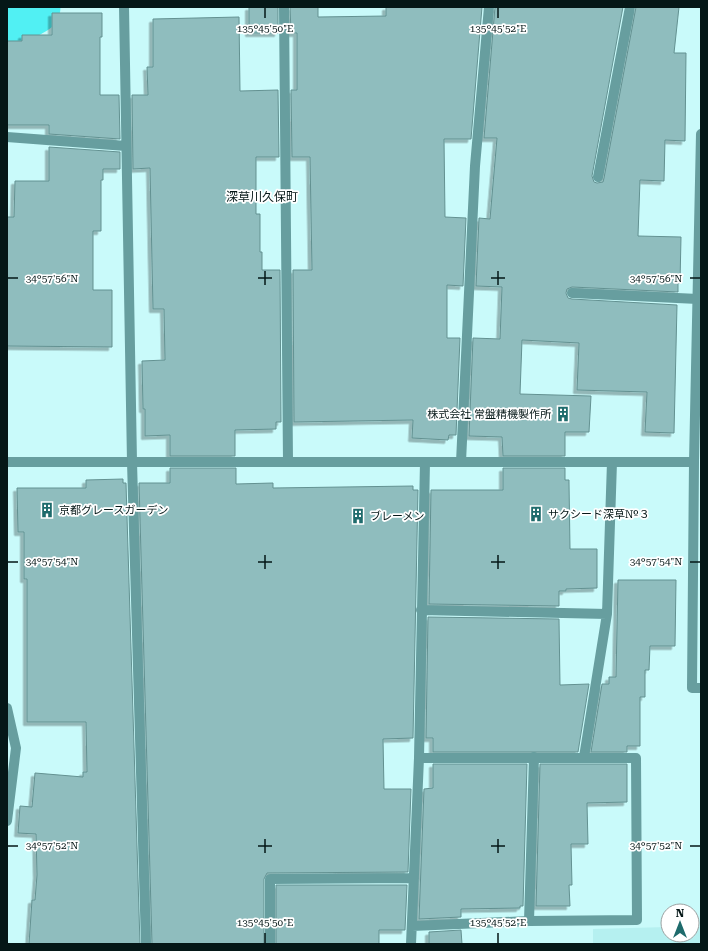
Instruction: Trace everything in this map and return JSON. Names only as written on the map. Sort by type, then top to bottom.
[{"type":"street","points":[[124,7],[132,462],[146,944]]},
{"type":"street","points":[[284,7],[288,462]]},
{"type":"street","points":[[461,462],[475,166],[489,7]]},
{"type":"street","points":[[598,177],[630,7]]},
{"type":"street","points":[[701,134],[694,462],[692,688],[701,688]]},
{"type":"street","points":[[7,137],[126,146]]},
{"type":"street","points":[[572,293],[698,299]]},
{"type":"street","points":[[7,462],[694,462]]},
{"type":"street","points":[[412,944],[425,462]]},
{"type":"street","points":[[584,757],[607,614],[612,462]]},
{"type":"street","points":[[422,610],[607,614]]},
{"type":"street","points":[[7,708],[16,748],[7,821]]},
{"type":"street","points":[[529,921],[534,757]]},
{"type":"street","points":[[412,926],[529,921],[637,920],[636,758],[418,758]]},
{"type":"street","points":[[270,944],[270,879],[414,878]]},
{"type":"shaded area","points":[[660,927],[660,943],[700,943],[701,927],[701,944],[593,944],[593,929]]},
{"type":"building","points":[[249,7],[278,7],[278,33],[249,33]]},
{"type":"building","points":[[290,7],[318,7],[318,17],[386,16],[386,7],[482,7],[471,139],[444,139],[445,217],[466,218],[463,286],[447,285],[447,338],[460,338],[456,435],[449,435],[448,440],[412,438],[413,420],[294,422],[293,270],[312,270],[310,157],[292,157],[291,90],[297,90],[297,33],[291,33]]},
{"type":"building","points":[[495,7],[623,7],[592,176],[594,182],[597,183],[603,182],[604,178],[636,7],[679,7],[674,53],[686,53],[685,141],[665,140],[664,181],[640,180],[638,236],[681,237],[680,283],[678,283],[678,292],[572,287],[567,289],[566,293],[568,298],[572,299],[677,305],[674,433],[645,432],[647,392],[577,390],[579,343],[522,340],[520,394],[591,396],[589,432],[565,432],[565,456],[503,456],[502,437],[469,436],[473,338],[500,339],[502,287],[476,286],[479,218],[490,219],[497,138],[484,138]]},
{"type":"building","points":[[52,13],[102,13],[102,37],[100,37],[100,95],[119,95],[120,139],[49,134],[49,125],[7,125],[7,41],[22,41],[22,35],[52,35]]},
{"type":"building","points":[[239,17],[240,91],[278,90],[279,157],[256,157],[256,214],[260,214],[260,252],[262,252],[262,270],[280,270],[281,422],[276,422],[276,429],[235,430],[235,456],[170,456],[170,435],[145,436],[142,361],[165,360],[164,309],[153,309],[150,168],[133,169],[132,95],[148,95],[147,67],[153,67],[153,19]]},
{"type":"building","points":[[49,147],[120,152],[120,169],[103,169],[103,180],[101,180],[101,231],[93,231],[93,290],[112,290],[112,347],[7,346],[7,217],[14,217],[15,181],[49,181]]},
{"type":"building","points":[[170,468],[236,468],[236,484],[273,483],[273,488],[413,486],[413,490],[418,490],[413,738],[383,739],[384,789],[411,789],[408,872],[267,873],[264,879],[264,944],[152,944],[139,483],[170,483]]},
{"type":"building","points":[[503,468],[565,468],[565,480],[569,480],[570,549],[597,549],[597,588],[566,589],[566,591],[559,591],[559,606],[429,604],[431,490],[503,490]]},
{"type":"building","points":[[123,479],[123,483],[126,483],[140,944],[29,944],[32,900],[35,900],[37,875],[36,834],[18,833],[20,806],[32,807],[35,773],[83,777],[83,772],[87,772],[86,722],[27,722],[27,579],[24,579],[24,532],[18,532],[17,488],[86,488],[86,480]]},
{"type":"building","points":[[618,580],[676,580],[675,646],[650,646],[649,670],[645,670],[645,697],[640,697],[640,746],[627,746],[627,752],[591,752],[602,684],[609,684],[609,677],[616,677]]},
{"type":"building","points":[[428,617],[559,619],[560,685],[589,684],[578,752],[433,752],[433,738],[426,738]]},
{"type":"building","points":[[433,764],[527,764],[523,906],[520,906],[520,908],[461,909],[461,917],[419,919],[424,789],[433,788]]},
{"type":"building","points":[[540,764],[627,764],[627,802],[587,803],[588,844],[571,844],[572,885],[569,885],[570,906],[536,906]]},
{"type":"building","points":[[276,885],[407,885],[405,930],[379,930],[379,944],[276,944]]},
{"type":"building","points":[[461,930],[462,944],[429,944],[429,932]]},
{"type":"waterway","points":[[7,22],[33,7]]},
{"type":"place","name":"株式会社 常盤精機製作所","points":[[563,414]]},
{"type":"place","name":"京都グレースガーデン","points":[[47,510]]},
{"type":"place","name":"サクシード深草№３","points":[[536,514]]},
{"type":"place","name":"ブレーメン","points":[[358,516]]},
{"type":"district","name":"深草川久保町","points":[[262,197]]}]
